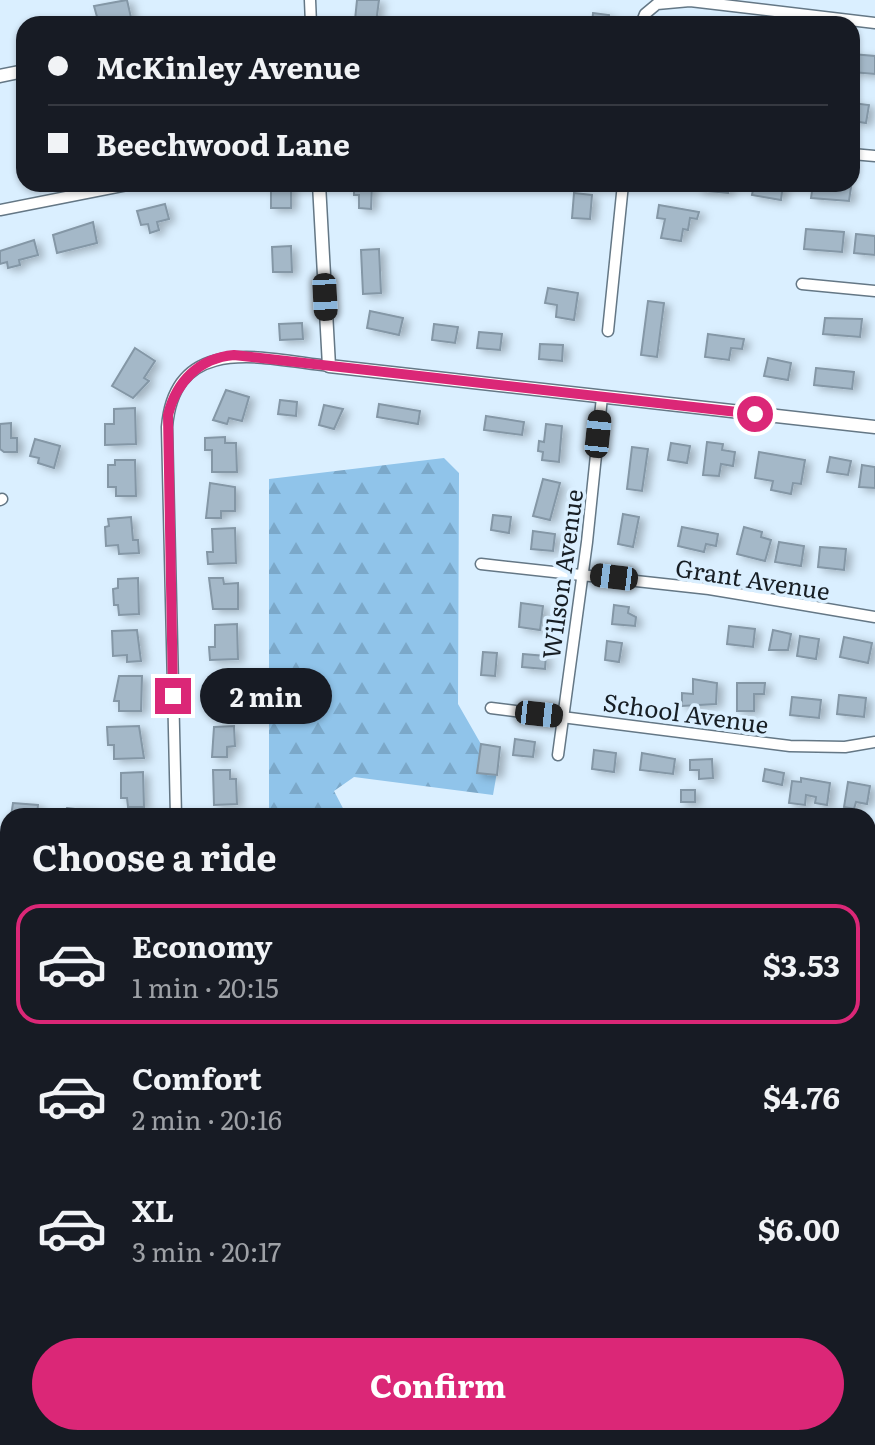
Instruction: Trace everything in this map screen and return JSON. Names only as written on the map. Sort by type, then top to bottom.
[{"type":"street","points":[[645,16],[648,11],[665,2],[690,1],[816,16]]},
{"type":"street","points":[[0,210],[91,192]]},
{"type":"street","points":[[319,192],[329,366]]},
{"type":"street","points":[[608,331],[622,192]]},
{"type":"street","points":[[802,284],[875,291]]},
{"type":"street","points":[[176,808],[167,427],[171,403],[188,376],[222,356],[875,427]]},
{"type":"street","name":"Wilson Avenue","points":[[558,755],[583,574],[602,397]]},
{"type":"street","name":"Grant Avenue","points":[[481,564],[709,589],[875,617]]},
{"type":"street","name":"School Avenue","points":[[491,708],[790,746],[845,747],[875,742]]},
{"type":"green space","points":[[444,458],[459,473],[458,704],[497,772],[493,795],[354,777],[334,791],[343,808],[269,808],[269,479]]},
{"type":"building","points":[[127,0],[131,16],[97,16],[94,6]]},
{"type":"building","points":[[357,0],[379,0],[377,16],[355,16]]},
{"type":"building","points":[[860,55],[875,56],[875,74],[860,73]]},
{"type":"building","points":[[860,104],[869,105],[866,123],[860,122]]},
{"type":"building","points":[[271,192],[291,192],[291,208],[271,208]]},
{"type":"building","points":[[354,192],[372,192],[371,209],[359,208],[359,195],[354,195]]},
{"type":"building","points":[[753,192],[782,192],[781,200],[752,195]]},
{"type":"building","points":[[812,192],[850,192],[849,201],[811,198]]},
{"type":"building","points":[[574,193],[592,195],[590,219],[572,218]]},
{"type":"building","points":[[165,204],[169,219],[157,222],[159,230],[150,233],[148,224],[141,225],[137,211]]},
{"type":"building","points":[[659,205],[699,212],[697,219],[690,218],[688,230],[683,229],[681,241],[661,238],[665,219],[657,218]]},
{"type":"building","points":[[93,222],[97,243],[57,253],[53,235]]},
{"type":"building","points":[[806,229],[844,232],[842,252],[804,249]]},
{"type":"building","points":[[856,234],[875,236],[875,255],[854,253]]},
{"type":"building","points":[[34,240],[38,255],[19,260],[20,265],[8,268],[7,262],[0,264],[0,251]]},
{"type":"building","points":[[291,246],[292,272],[273,272],[272,247]]},
{"type":"building","points":[[379,249],[381,293],[363,294],[361,250]]},
{"type":"building","points":[[548,288],[578,293],[574,320],[556,317],[557,305],[545,303]]},
{"type":"building","points":[[648,301],[664,303],[657,357],[641,355]]},
{"type":"building","points":[[370,311],[403,318],[399,335],[367,328]]},
{"type":"building","points":[[825,318],[862,319],[860,337],[823,334]]},
{"type":"building","points":[[302,323],[303,339],[280,340],[279,324]]},
{"type":"building","points":[[434,324],[458,327],[455,343],[432,340]]},
{"type":"building","points":[[479,332],[502,334],[500,350],[477,348]]},
{"type":"building","points":[[708,334],[744,339],[742,349],[731,348],[729,360],[705,357]]},
{"type":"building","points":[[540,344],[563,345],[562,361],[539,359]]},
{"type":"building","points":[[135,348],[155,361],[144,378],[149,381],[133,398],[112,386]]},
{"type":"building","points":[[768,358],[791,363],[788,380],[764,376]]},
{"type":"building","points":[[816,368],[854,372],[852,389],[814,385]]},
{"type":"building","points":[[226,390],[249,397],[242,421],[229,418],[227,424],[213,420]]},
{"type":"building","points":[[280,400],[297,402],[296,416],[278,414]]},
{"type":"building","points":[[379,404],[420,411],[418,424],[377,417]]},
{"type":"building","points":[[324,405],[343,409],[334,429],[319,425]]},
{"type":"building","points":[[135,408],[136,444],[105,445],[105,424],[114,424],[114,409]]},
{"type":"building","points":[[486,416],[524,422],[522,435],[484,430]]},
{"type":"building","points":[[11,423],[11,438],[17,438],[17,452],[4,452],[0,449],[0,424]]},
{"type":"building","points":[[546,424],[562,426],[559,462],[542,460],[543,452],[538,451],[539,441],[544,442]]},
{"type":"building","points":[[225,437],[225,443],[236,443],[237,472],[212,472],[212,450],[205,450],[205,438]]},
{"type":"building","points":[[35,439],[60,446],[54,468],[38,463],[39,458],[30,456]]},
{"type":"building","points":[[707,442],[723,444],[722,450],[735,452],[733,466],[721,464],[719,476],[703,475]]},
{"type":"building","points":[[671,443],[690,446],[687,463],[668,460]]},
{"type":"building","points":[[632,447],[648,449],[642,491],[627,489]]},
{"type":"building","points":[[759,452],[805,460],[801,484],[793,483],[791,494],[771,490],[773,481],[755,478]]},
{"type":"building","points":[[830,457],[851,461],[848,475],[827,472]]},
{"type":"building","points":[[115,460],[135,460],[136,496],[116,496],[116,487],[108,487],[108,465],[115,465]]},
{"type":"building","points":[[862,465],[875,467],[875,488],[859,487]]},
{"type":"building","points":[[543,479],[560,483],[550,520],[533,516]]},
{"type":"building","points":[[210,483],[235,487],[235,511],[221,511],[221,518],[206,518]]},
{"type":"building","points":[[623,514],[639,517],[633,547],[618,544]]},
{"type":"building","points":[[493,515],[511,517],[509,533],[491,530]]},
{"type":"building","points":[[131,517],[133,540],[138,540],[139,553],[119,554],[118,545],[106,546],[105,527],[109,526],[108,519]]},
{"type":"building","points":[[682,527],[718,534],[716,546],[706,544],[704,552],[678,546]]},
{"type":"building","points":[[744,527],[762,532],[761,537],[771,540],[765,561],[737,554]]},
{"type":"building","points":[[235,528],[236,563],[208,564],[207,552],[213,552],[212,529]]},
{"type":"building","points":[[533,531],[555,534],[553,551],[531,549]]},
{"type":"building","points":[[779,542],[804,546],[801,566],[775,562]]},
{"type":"building","points":[[820,547],[846,549],[844,570],[818,567]]},
{"type":"building","points":[[138,578],[139,614],[119,615],[118,605],[114,605],[113,589],[118,588],[118,579]]},
{"type":"building","points":[[209,578],[223,578],[224,584],[238,583],[238,609],[213,609]]},
{"type":"building","points":[[521,603],[543,606],[540,630],[519,627]]},
{"type":"building","points":[[614,605],[629,607],[628,613],[636,617],[635,626],[612,624]]},
{"type":"building","points":[[237,624],[238,659],[210,660],[209,647],[215,647],[215,625]]},
{"type":"building","points":[[729,626],[755,629],[753,647],[727,644]]},
{"type":"building","points":[[137,630],[141,661],[127,662],[127,655],[113,656],[112,631]]},
{"type":"building","points":[[773,630],[791,634],[788,650],[769,650]]},
{"type":"building","points":[[800,636],[819,639],[816,659],[797,656]]},
{"type":"building","points":[[844,637],[872,643],[868,663],[840,657]]},
{"type":"building","points":[[607,641],[622,643],[619,662],[605,660]]},
{"type":"building","points":[[483,652],[497,653],[495,676],[481,675]]},
{"type":"building","points":[[523,654],[546,656],[545,669],[522,667]]},
{"type":"building","points":[[119,676],[142,676],[141,711],[119,711],[119,701],[114,701]]},
{"type":"building","points":[[239,676],[239,701],[225,702],[225,709],[213,709],[212,677]]},
{"type":"building","points":[[693,679],[717,683],[716,704],[682,706],[682,693],[693,694]]},
{"type":"building","points":[[737,683],[765,683],[764,694],[754,694],[754,711],[737,711]]},
{"type":"building","points":[[839,695],[866,698],[864,717],[837,714]]},
{"type":"building","points":[[792,697],[821,700],[819,718],[790,715]]},
{"type":"building","points":[[139,726],[144,758],[114,759],[114,745],[108,745],[107,727]]},
{"type":"building","points":[[234,726],[235,746],[227,747],[227,757],[212,757],[214,727]]},
{"type":"building","points":[[515,739],[535,742],[533,757],[513,755]]},
{"type":"building","points":[[481,744],[500,747],[497,775],[477,773]]},
{"type":"building","points":[[594,750],[616,753],[614,772],[592,769]]},
{"type":"building","points":[[642,753],[675,759],[673,774],[640,770]]},
{"type":"building","points":[[712,759],[713,778],[699,779],[699,770],[690,770],[690,760]]},
{"type":"building","points":[[765,769],[784,773],[782,785],[763,781]]},
{"type":"building","points":[[213,770],[230,770],[230,779],[236,779],[237,804],[214,805]]},
{"type":"building","points":[[143,772],[144,807],[128,807],[127,798],[121,798],[121,773]]},
{"type":"building","points":[[801,778],[830,783],[827,805],[815,803],[816,797],[806,795],[805,805],[789,803],[792,781],[801,782]]},
{"type":"building","points":[[848,782],[870,786],[867,804],[856,802],[854,808],[844,807]]},
{"type":"building","points":[[681,790],[695,790],[695,802],[681,802]]},
{"type":"building","points":[[13,803],[38,805],[38,808],[12,808]]},
{"type":"route","points":[[173,696],[167,427],[175,394],[200,366],[222,356],[234,355],[755,414]]}]
